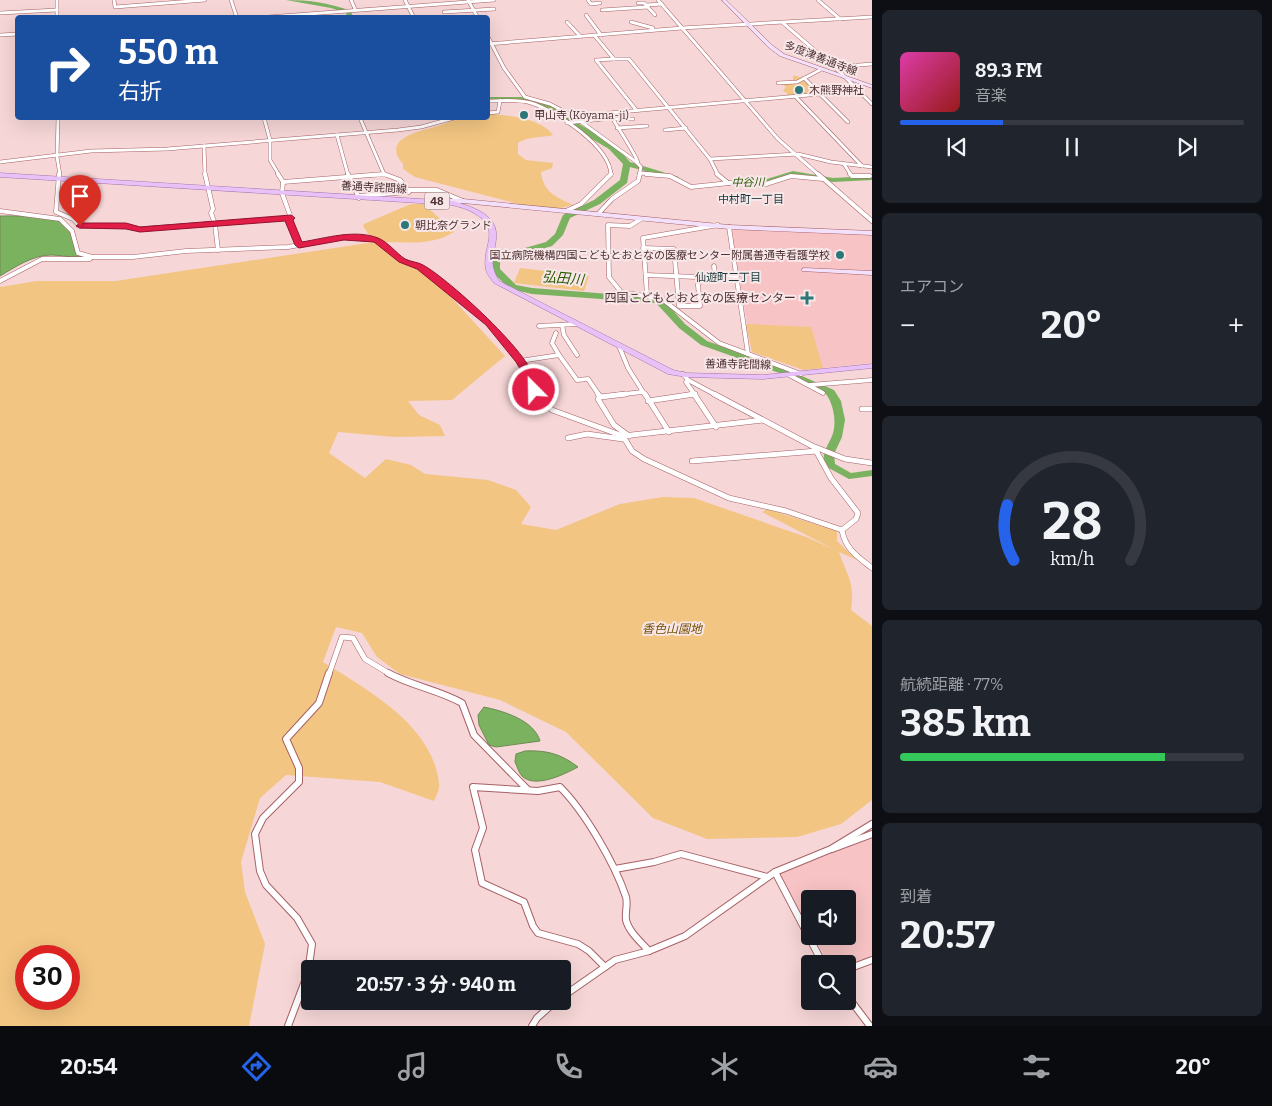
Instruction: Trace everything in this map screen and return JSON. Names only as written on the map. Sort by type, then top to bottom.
[{"type":"main road","name":"善通寺詫間線","points":[[0,175],[440,201],[470,209],[486,218],[494,229],[495,237],[488,264],[491,276],[506,289],[665,369],[685,377],[763,377],[872,366]]},
{"type":"street","points":[[57,0],[57,15]]},
{"type":"street","points":[[114,0],[115,7],[205,0]]},
{"type":"street","points":[[231,0],[236,15]]},
{"type":"street","points":[[350,0],[355,9]]},
{"type":"street","points":[[405,0],[413,15]]},
{"type":"street","points":[[303,15],[355,9],[494,0]]},
{"type":"street","points":[[588,0],[591,4],[600,3]]},
{"type":"street","points":[[658,0],[778,139],[798,154],[872,220]]},
{"type":"street","name":"多度津善通寺線","points":[[724,0],[782,55],[872,87]]},
{"type":"street","points":[[818,0],[840,19]]},
{"type":"street","points":[[469,1],[476,15]]},
{"type":"street","points":[[638,3],[644,2],[655,15]]},
{"type":"street","points":[[602,10],[662,4]]},
{"type":"street","points":[[444,12],[494,9]]},
{"type":"street","points":[[0,14],[57,10]]},
{"type":"street","points":[[341,11],[345,15]]},
{"type":"street","points":[[586,15],[601,35]]},
{"type":"street","points":[[490,44],[659,29],[872,17]]},
{"type":"street","points":[[567,22],[580,36]]},
{"type":"street","points":[[632,22],[659,29]]},
{"type":"street","points":[[783,23],[834,67],[872,104]]},
{"type":"street","points":[[0,35],[15,34]]},
{"type":"street","points":[[594,35],[614,59]]},
{"type":"street","points":[[490,46],[524,97],[544,101],[581,120],[626,152],[638,163]]},
{"type":"street","points":[[637,110],[596,60],[629,59],[652,90],[686,128],[710,159],[717,174],[728,183]]},
{"type":"street","points":[[834,67],[872,64]]},
{"type":"street","points":[[778,83],[797,82],[820,70]]},
{"type":"street","points":[[804,78],[848,122]]},
{"type":"street","points":[[598,214],[612,199],[634,186],[641,170],[638,156],[629,148],[609,113],[820,94]]},
{"type":"street","points":[[796,97],[862,166]]},
{"type":"street","points":[[490,101],[531,103],[567,124],[601,150],[613,171],[601,187],[581,204],[568,211]]},
{"type":"street","points":[[490,113],[498,112],[500,101]]},
{"type":"street","points":[[627,106],[633,105]]},
{"type":"street","points":[[567,124],[581,120],[633,119]]},
{"type":"street","points":[[58,120],[57,157],[59,179],[56,212],[73,219],[80,226],[126,226],[140,229],[291,218]]},
{"type":"street","points":[[265,120],[270,140],[270,160],[283,182],[282,192],[291,218],[289,220],[299,245]]},
{"type":"street","points":[[361,120],[384,174]]},
{"type":"street","points":[[0,162],[57,157],[91,151],[204,146],[366,133],[416,128],[446,120]]},
{"type":"street","points":[[617,128],[647,126]]},
{"type":"street","points":[[665,130],[686,128]]},
{"type":"street","points":[[337,135],[358,197],[437,190],[463,201]]},
{"type":"street","points":[[204,146],[204,169],[213,209],[211,213],[212,222],[215,224],[218,250]]},
{"type":"street","points":[[710,159],[798,154],[843,164],[872,167]]},
{"type":"street","points":[[843,164],[852,176],[870,176]]},
{"type":"street","points":[[641,170],[670,176],[691,187],[728,183],[766,184],[792,176],[823,178]]},
{"type":"street","points":[[283,182],[384,174],[400,180],[411,191]]},
{"type":"street","points":[[440,201],[463,201],[729,227],[872,233]]},
{"type":"street","points":[[470,209],[480,203]]},
{"type":"street","points":[[0,211],[60,219],[72,230],[78,253],[92,257],[132,257],[299,245],[344,237],[376,240],[402,260],[420,267],[489,323],[520,361],[533,382],[534,395],[546,406],[623,437],[632,451],[644,459],[729,498],[786,511],[842,530]]},
{"type":"street","points":[[641,219],[630,226],[608,225],[609,277],[621,292],[662,299],[719,343],[797,371],[796,375],[823,393]]},
{"type":"street","points":[[646,295],[643,238],[718,225]]},
{"type":"street","points":[[729,227],[748,354]]},
{"type":"street","points":[[643,248],[674,250],[679,306]]},
{"type":"street","points":[[608,256],[645,258]]},
{"type":"street","points":[[0,281],[42,259],[87,260],[92,257]]},
{"type":"street","points":[[714,266],[716,275]]},
{"type":"street","points":[[804,270],[872,273]]},
{"type":"street","points":[[646,275],[737,276]]},
{"type":"street","points":[[673,308],[679,306],[700,306],[697,277]]},
{"type":"street","points":[[539,326],[577,324]]},
{"type":"street","points":[[562,325],[564,335],[577,355]]},
{"type":"street","points":[[556,334],[552,343],[559,355],[564,359],[577,380],[588,379],[600,397],[598,399],[610,420],[629,436]]},
{"type":"street","points":[[619,346],[628,368],[669,432]]},
{"type":"street","points":[[520,361],[559,355]]},
{"type":"street","points":[[685,377],[686,382],[716,427]]},
{"type":"street","points":[[685,377],[816,449],[832,455],[872,464]]},
{"type":"street","points":[[810,385],[872,380]]},
{"type":"street","points":[[600,397],[642,392]]},
{"type":"street","points":[[648,401],[694,394]]},
{"type":"street","points":[[862,409],[872,409]]},
{"type":"street","points":[[568,438],[587,434],[623,437],[763,420]]},
{"type":"street","points":[[816,449],[831,478],[858,513],[856,520],[842,530]]},
{"type":"street","points":[[692,461],[816,449]]},
{"type":"street","points":[[842,530],[842,538],[849,550],[872,568]]},
{"type":"street","points":[[288,1026],[308,973],[312,944],[297,918],[266,884],[260,871],[254,834],[263,818],[299,782],[299,768],[286,739],[294,726],[316,707],[321,698],[329,670],[342,637],[353,638],[365,659],[390,674],[424,689],[446,694],[462,703],[474,735],[527,789]]},
{"type":"street","points":[[605,967],[587,947],[576,942],[540,934],[535,930],[526,903],[520,899],[492,890],[482,883],[475,850],[483,828],[473,787],[538,791],[560,787],[595,835],[615,869],[627,899],[626,919],[631,930],[649,951]]},
{"type":"street","points":[[831,849],[872,824]]},
{"type":"street","points":[[571,991],[615,960],[649,951],[699,928],[775,872],[872,834]]},
{"type":"street","points":[[615,869],[654,862],[681,854],[767,877]]},
{"type":"street","points":[[775,872],[818,955]]},
{"type":"street","points":[[856,966],[872,960]]},
{"type":"street","points":[[856,1008],[870,1026]]},
{"type":"street","points":[[532,1026],[546,1010]]},
{"type":"shaded area","points":[[0,216],[47,218],[63,223],[68,228],[76,254],[83,257],[51,255],[38,257],[24,262],[0,276]]},
{"type":"shaded area","name":"四国こどもとおとなの医療センター","points":[[739,229],[872,235],[872,363],[804,370],[752,352],[731,231]]},
{"type":"shaded area","points":[[484,707],[500,711],[525,722],[537,734],[540,741],[496,747],[489,745],[479,725],[478,715]]},
{"type":"shaded area","points":[[525,751],[540,751],[553,754],[566,759],[578,767],[550,779],[542,781],[528,780],[521,775],[515,762],[516,754]]},
{"type":"shaded area","points":[[872,837],[872,956],[856,961],[856,955],[824,955],[819,945],[856,945],[856,890],[801,890],[801,912],[780,874]]},
{"type":"green space","points":[[793,75],[803,78],[818,94],[786,96],[787,93],[783,91],[786,87],[781,83],[793,80]]},
{"type":"green space","points":[[490,114],[532,121],[548,129],[553,135],[530,138],[518,143],[518,154],[526,160],[553,163],[552,168],[541,172],[544,184],[551,193],[573,205],[556,209],[526,206],[415,177],[403,169],[403,164],[397,155],[396,148],[399,142],[413,133],[455,120],[490,120]]},
{"type":"green space","name":"香色山園地","points":[[411,204],[424,204],[454,232],[428,241],[411,243],[384,242],[450,296],[505,356],[452,400],[408,401],[419,415],[440,425],[445,436],[395,437],[338,432],[329,453],[365,478],[386,459],[411,465],[425,474],[488,480],[516,490],[531,507],[521,524],[556,530],[620,504],[663,497],[694,498],[809,538],[837,551],[762,512],[767,509],[837,531],[837,541],[857,560],[839,552],[851,586],[851,610],[872,626],[872,800],[841,824],[797,837],[707,839],[653,818],[566,732],[500,700],[400,674],[377,657],[362,633],[336,627],[323,662],[377,697],[411,726],[424,743],[434,762],[439,788],[434,801],[380,782],[286,775],[260,798],[241,862],[245,892],[265,944],[249,1026],[0,1026],[0,287],[37,281],[116,281],[381,241],[369,235],[363,226]]},
{"type":"green space","points":[[520,268],[589,276],[584,291],[514,283]]},
{"type":"green space","points":[[746,324],[811,327],[823,368],[804,370],[752,352]]},
{"type":"waterway","name":"弘田川","points":[[289,0],[332,6],[349,12],[350,15]]},
{"type":"waterway","name":"弘田川","points":[[490,99],[525,99],[559,111],[571,123],[612,147],[627,164]]},
{"type":"waterway","name":"中谷川","points":[[627,164],[675,177]]},
{"type":"waterway","name":"弘田川","points":[[627,164],[624,181],[597,202],[566,217],[559,235],[549,244],[496,259],[495,270],[513,287],[532,291],[659,300],[682,326],[704,343],[785,372],[830,392],[836,401],[839,420],[839,432],[828,454],[830,466],[849,476],[872,473]]},
{"type":"waterway","name":"中谷川","points":[[761,182],[767,182],[793,173],[833,180],[872,178]]},
{"type":"place","name":"木熊野神社","points":[[799,90]]},
{"type":"place","name":"甲山寺 (Kōyama-ji)","points":[[524,115]]},
{"type":"place","name":"朝比奈グランド","points":[[405,225]]},
{"type":"place","name":"国立病院機構四国こどもとおとなの医療センター附属善通寺看護学校","points":[[840,255]]},
{"type":"place","name":"四国こどもとおとなの医療センター","points":[[807,298]]},
{"type":"district","name":"中村町一丁目","points":[[751,199]]},
{"type":"district","name":"仙遊町二丁目","points":[[728,277]]},
{"type":"route","points":[[80,226],[126,226],[140,229],[167,228],[210,223],[291,218],[289,220],[299,245],[356,236],[376,240],[402,260],[420,267],[489,323],[520,361],[533,382],[534,390]]}]
